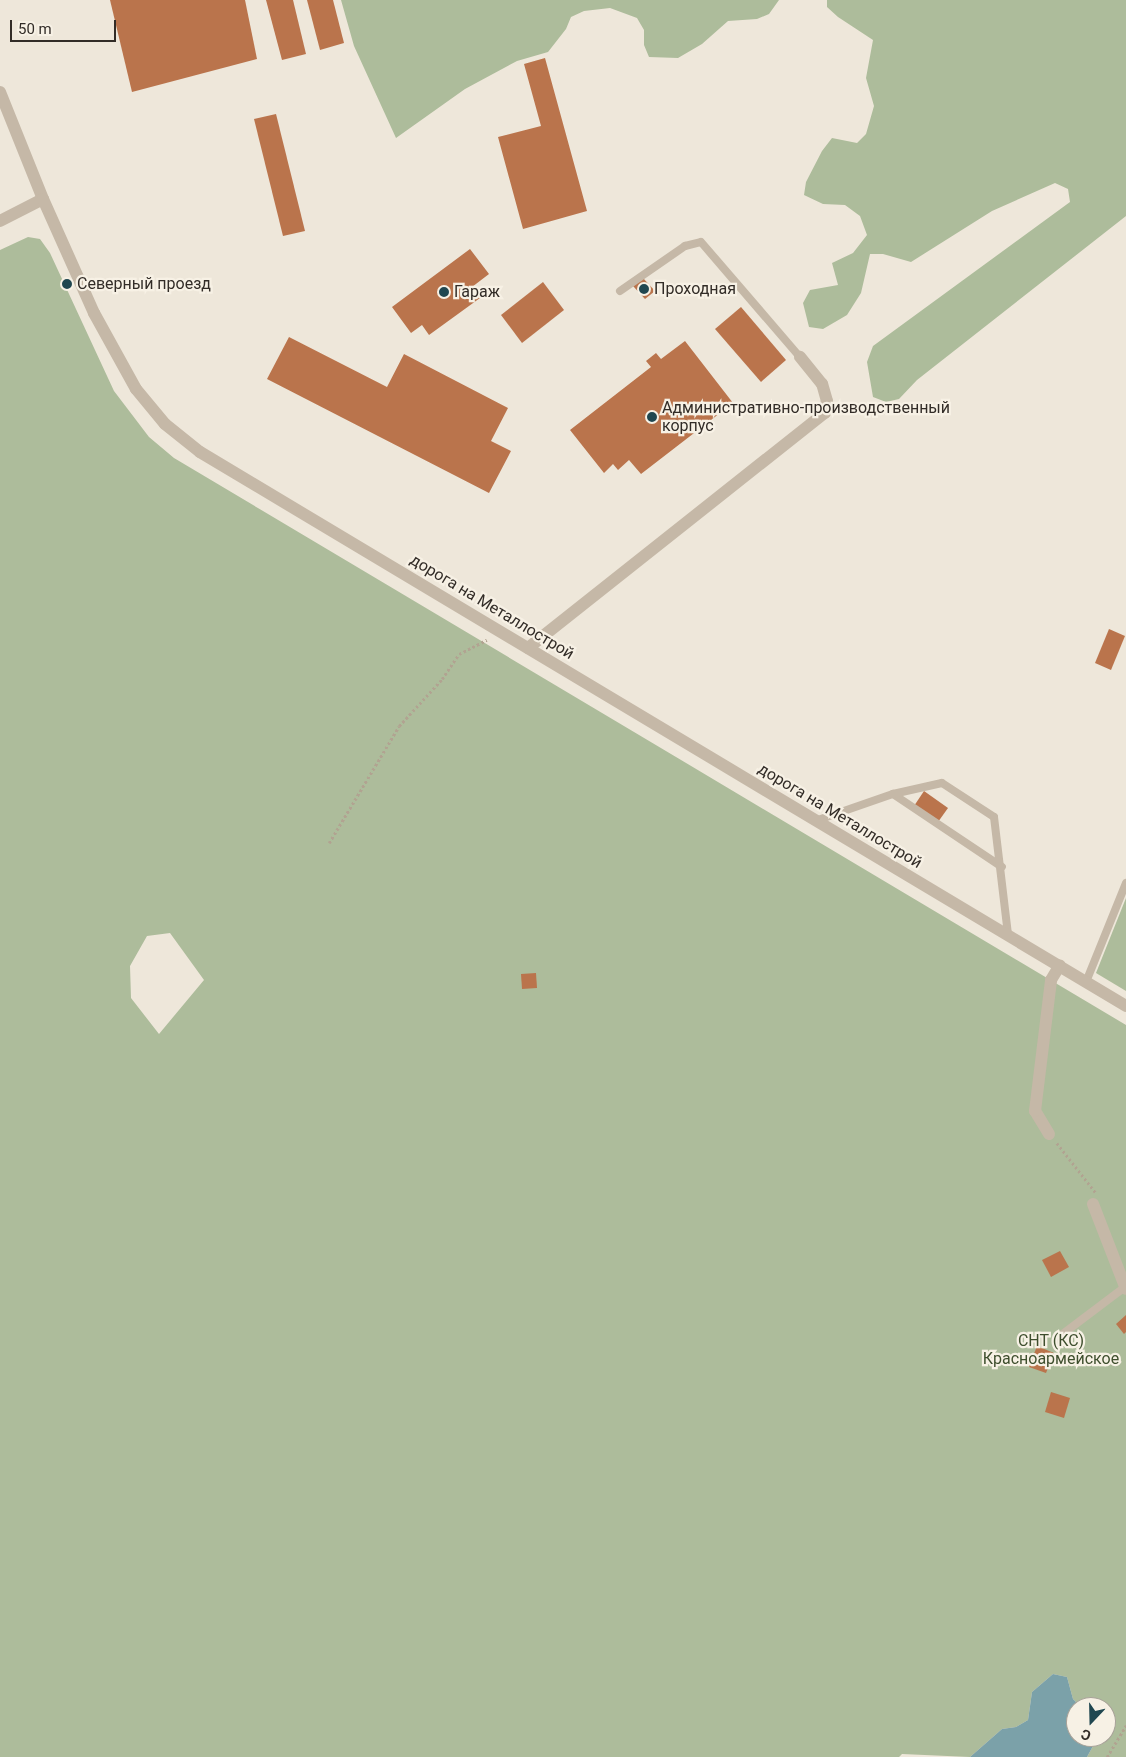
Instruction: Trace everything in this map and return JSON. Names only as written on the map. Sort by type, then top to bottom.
[{"type":"street","name":"дорога на Металлострой","points":[[0,92],[43,199],[108,341],[136,389],[165,424],[200,452],[1126,1006]]},
{"type":"street","points":[[0,221],[43,199]]},
{"type":"street","points":[[528,648],[825,413],[828,400],[822,384],[800,357]]},
{"type":"street","points":[[1049,1134],[1035,1111],[1051,980],[1060,965]]},
{"type":"street","points":[[1093,1204],[1125,1288]]},
{"type":"lane","points":[[620,291],[684,246],[701,242],[800,357]]},
{"type":"lane","points":[[814,821],[893,794],[942,783],[994,817],[1002,867],[1008,934]]},
{"type":"lane","points":[[893,794],[1002,867]]},
{"type":"lane","points":[[1086,982],[1126,883]]},
{"type":"lane","points":[[1060,1336],[1125,1288]]},
{"type":"path","points":[[329,843],[399,726],[442,679],[459,654],[482,643]]},
{"type":"path","points":[[1049,1134],[1097,1190],[1093,1204]]},
{"type":"path","points":[[1107,1757],[1126,1725]]},
{"type":"green space","points":[[341,0],[779,0],[769,14],[757,19],[728,21],[702,44],[678,58],[649,57],[644,45],[644,30],[637,18],[610,8],[584,11],[571,17],[566,29],[548,52],[517,61],[465,89],[396,138],[354,46]]},
{"type":"green space","points":[[827,0],[1126,0],[1126,216],[917,380],[899,399],[886,402],[873,397],[867,362],[873,346],[1070,202],[1068,189],[1055,183],[992,211],[911,262],[883,254],[870,254],[861,293],[847,315],[823,329],[809,327],[803,303],[810,290],[838,285],[832,263],[853,253],[867,235],[860,216],[845,205],[823,204],[804,195],[806,182],[822,151],[832,138],[857,143],[866,134],[874,106],[866,78],[873,40],[838,17],[827,7]]},
{"type":"green space","name":"СНТ (КС) Красноармейское","points":[[28,237],[40,239],[50,253],[114,391],[149,437],[174,458],[1126,1025],[1126,1757],[1087,1757],[1092,1747],[1116,1747],[1116,1697],[1072,1697],[1067,1677],[1053,1674],[1032,1692],[1028,1720],[1016,1727],[1002,1729],[970,1757],[902,1754],[899,1757],[0,1757],[0,250]],"holes":[[[170,933],[204,980],[159,1034],[131,998],[130,966],[147,936]]]},
{"type":"green space","points":[[1126,898],[1126,991],[1096,973]]},
{"type":"water","points":[[1053,1674],[1067,1677],[1072,1697],[1066,1697],[1066,1747],[1092,1747],[1087,1757],[970,1757],[1002,1729],[1016,1727],[1028,1720],[1032,1692]]},
{"type":"building","points":[[110,0],[245,0],[257,59],[132,92]]},
{"type":"building","points":[[266,0],[293,0],[306,54],[282,60]]},
{"type":"building","points":[[307,0],[333,0],[344,43],[320,50]]},
{"type":"building","points":[[545,58],[587,211],[523,229],[498,137],[541,126],[524,64]]},
{"type":"building","points":[[276,114],[305,231],[283,236],[254,119]]},
{"type":"building","name":"Гараж","points":[[470,249],[489,274],[472,287],[480,298],[429,335],[422,325],[411,333],[392,307]]},
{"type":"building","name":"Проходная","points":[[643,278],[655,291],[645,299],[633,286]]},
{"type":"building","points":[[543,282],[564,310],[522,343],[501,315]]},
{"type":"building","points":[[741,307],[786,360],[761,382],[715,329]]},
{"type":"building","points":[[289,337],[387,387],[404,354],[508,408],[491,441],[511,451],[489,493],[267,379]]},
{"type":"building","name":"Административно-производственный корпус","points":[[685,341],[733,403],[641,474],[629,460],[618,470],[613,464],[604,473],[570,430],[651,367],[646,361],[656,353],[661,359]]},
{"type":"building","points":[[1109,629],[1125,636],[1111,670],[1095,663]]},
{"type":"building","points":[[924,791],[948,808],[938,822],[914,806]]},
{"type":"building","points":[[536,973],[537,988],[522,989],[521,974]]},
{"type":"building","points":[[1060,1251],[1069,1267],[1051,1277],[1042,1260]]},
{"type":"building","points":[[1126,1315],[1126,1332],[1124,1334],[1116,1324]]},
{"type":"building","points":[[1037,1346],[1054,1353],[1046,1373],[1029,1367]]},
{"type":"building","points":[[1051,1392],[1070,1398],[1064,1418],[1045,1412]]},
{"type":"place","name":"Северный проезд","points":[[67,284]]},
{"type":"place","name":"Проходная","points":[[644,289]]},
{"type":"place","name":"Гараж","points":[[444,292]]},
{"type":"place","name":"Административно-производственный корпус","points":[[652,417]]}]
